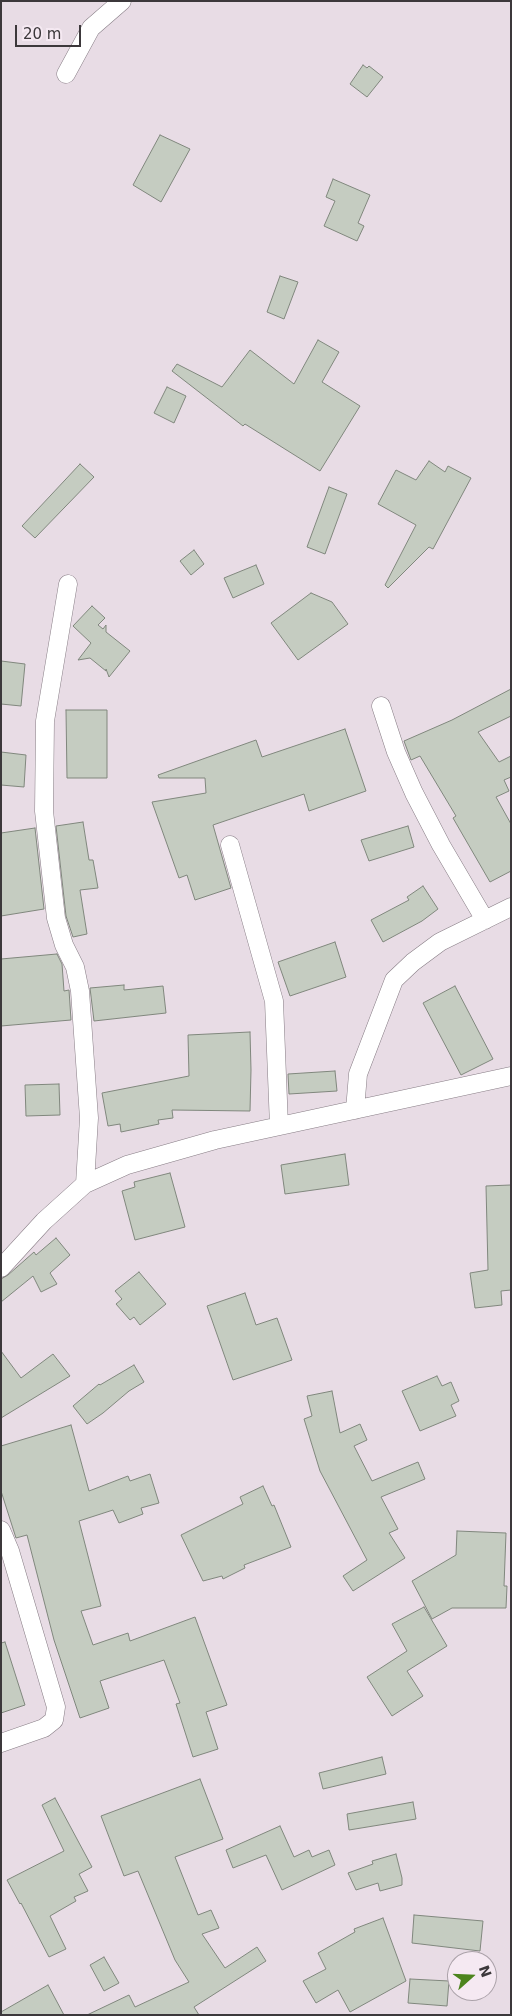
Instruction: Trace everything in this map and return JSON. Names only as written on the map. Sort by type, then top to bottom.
[{"type":"street","points":[[66,74],[91,28],[122,1]]},
{"type":"street","points":[[68,584],[46,721],[44,804],[46,844],[56,918],[64,945],[75,967],[80,991],[89,1118],[85,1184]]},
{"type":"street","points":[[381,706],[396,752],[414,793],[441,845],[485,920]]},
{"type":"street","points":[[230,845],[274,1001],[278,1126]]},
{"type":"street","points":[[355,1110],[358,1074],[394,980],[413,962],[440,942],[471,925],[511,907]]},
{"type":"street","points":[[1,1268],[44,1221],[85,1184],[127,1165],[215,1140],[511,1076]]},
{"type":"street","points":[[1,1530],[10,1552],[56,1707],[54,1720],[44,1728],[1,1742]]},
{"type":"building","points":[[363,65],[367,68],[369,66],[383,77],[367,97],[350,84]]},
{"type":"building","points":[[160,135],[190,149],[161,202],[133,185]]},
{"type":"building","points":[[333,179],[370,195],[358,223],[364,226],[357,241],[324,226],[335,201],[326,197]]},
{"type":"building","points":[[280,276],[298,282],[284,319],[267,312]]},
{"type":"building","points":[[318,340],[339,352],[322,382],[360,406],[320,471],[245,424],[243,426],[172,371],[177,364],[222,387],[250,350],[294,384]]},
{"type":"building","points":[[167,387],[186,396],[174,423],[154,413]]},
{"type":"building","points":[[429,461],[445,472],[448,466],[471,478],[433,549],[429,547],[388,588],[385,585],[416,525],[378,504],[396,470],[416,480]]},
{"type":"building","points":[[80,464],[94,477],[35,538],[22,526]]},
{"type":"building","points":[[329,487],[347,494],[325,554],[307,547]]},
{"type":"building","points":[[194,550],[204,564],[191,575],[180,561]]},
{"type":"building","points":[[256,565],[264,584],[233,598],[224,578]]},
{"type":"building","points":[[311,593],[332,602],[348,624],[298,660],[271,623]]},
{"type":"building","points":[[92,606],[105,618],[98,625],[103,629],[106,625],[106,632],[130,651],[109,677],[106,669],[106,671],[90,658],[78,660],[91,643],[73,626]]},
{"type":"building","points":[[1,661],[25,664],[21,706],[1,704]]},
{"type":"building","points":[[511,689],[511,716],[478,732],[499,762],[511,756],[511,777],[504,780],[509,791],[496,797],[511,824],[511,871],[490,882],[453,818],[456,816],[420,756],[411,760],[404,741],[452,720]]},
{"type":"building","points":[[66,710],[107,710],[107,778],[67,778]]},
{"type":"building","points":[[345,729],[366,791],[309,811],[304,794],[213,825],[231,888],[195,900],[187,875],[179,878],[152,802],[206,793],[205,778],[159,778],[158,775],[256,740],[262,757]]},
{"type":"building","points":[[1,752],[26,755],[24,787],[1,785]]},
{"type":"building","points":[[83,822],[89,860],[93,860],[98,888],[80,890],[87,934],[73,937],[66,916],[56,826]]},
{"type":"building","points":[[408,826],[414,847],[369,861],[361,840]]},
{"type":"building","points":[[35,828],[44,909],[1,916],[1,833]]},
{"type":"building","points":[[423,886],[438,909],[422,921],[383,942],[371,920],[409,900],[407,897]]},
{"type":"building","points":[[335,942],[346,977],[290,996],[278,962]]},
{"type":"building","points":[[57,954],[62,964],[64,991],[69,990],[71,1020],[1,1026],[1,959]]},
{"type":"building","points":[[124,985],[124,990],[163,986],[166,1013],[94,1021],[90,988]]},
{"type":"building","points":[[455,986],[493,1059],[461,1075],[423,1003]]},
{"type":"building","points":[[250,1032],[250,1111],[172,1110],[173,1118],[158,1120],[159,1124],[121,1132],[120,1124],[108,1126],[102,1093],[189,1076],[188,1035]]},
{"type":"building","points":[[335,1071],[337,1091],[289,1094],[288,1074]]},
{"type":"building","points":[[59,1084],[60,1115],[26,1116],[25,1085]]},
{"type":"building","points":[[345,1154],[349,1185],[285,1194],[281,1165]]},
{"type":"building","points":[[170,1173],[185,1227],[135,1240],[122,1191],[135,1187],[134,1182]]},
{"type":"building","points":[[511,1185],[511,1290],[501,1291],[502,1305],[475,1308],[470,1273],[488,1270],[486,1186]]},
{"type":"building","points":[[56,1238],[70,1255],[50,1273],[57,1284],[41,1292],[33,1276],[1,1302],[1,1279],[34,1252],[36,1255]]},
{"type":"building","points":[[139,1272],[166,1304],[140,1325],[134,1317],[130,1320],[116,1304],[122,1299],[115,1291]]},
{"type":"building","points":[[245,1293],[256,1325],[277,1318],[292,1360],[233,1380],[207,1306]]},
{"type":"building","points":[[1,1351],[21,1378],[53,1354],[70,1376],[1,1418]]},
{"type":"building","points":[[134,1365],[144,1382],[129,1391],[87,1424],[73,1406],[99,1384]]},
{"type":"building","points":[[437,1376],[442,1386],[451,1382],[459,1401],[451,1405],[456,1416],[420,1431],[402,1391]]},
{"type":"building","points":[[332,1391],[340,1433],[360,1424],[367,1440],[354,1446],[372,1481],[418,1462],[425,1479],[381,1497],[398,1529],[389,1533],[405,1558],[353,1591],[343,1576],[367,1560],[320,1471],[304,1419],[312,1416],[307,1396]]},
{"type":"building","points":[[71,1425],[89,1491],[128,1476],[130,1481],[150,1474],[159,1503],[141,1508],[143,1514],[119,1523],[113,1510],[79,1521],[101,1606],[81,1611],[93,1645],[128,1633],[130,1641],[195,1617],[227,1705],[206,1712],[218,1749],[193,1757],[176,1704],[180,1703],[164,1660],[100,1681],[109,1708],[80,1718],[54,1640],[27,1535],[16,1538],[1,1491],[1,1446]]},
{"type":"building","points":[[263,1486],[272,1506],[274,1505],[291,1547],[244,1565],[245,1568],[223,1579],[222,1576],[203,1581],[181,1535],[243,1504],[240,1497]]},
{"type":"building","points":[[457,1531],[506,1533],[504,1586],[507,1586],[506,1608],[452,1608],[432,1619],[412,1581],[456,1555]]},
{"type":"building","points":[[424,1607],[447,1646],[407,1671],[423,1696],[392,1716],[367,1677],[407,1651],[392,1624]]},
{"type":"building","points":[[5,1642],[25,1705],[1,1713],[1,1643]]},
{"type":"building","points":[[382,1757],[386,1774],[323,1789],[319,1773]]},
{"type":"building","points":[[200,1779],[223,1839],[175,1857],[198,1915],[211,1910],[219,1928],[202,1934],[225,1968],[257,1947],[266,1961],[194,2007],[199,2015],[87,2015],[129,1995],[135,2007],[189,1982],[175,1960],[138,1871],[124,1876],[101,1816]]},
{"type":"building","points":[[55,1798],[92,1867],[79,1874],[88,1891],[74,1897],[76,1901],[50,1916],[66,1949],[49,1957],[7,1880],[64,1851],[42,1805]]},
{"type":"building","points":[[413,1802],[416,1819],[349,1830],[347,1814]]},
{"type":"building","points":[[280,1826],[294,1857],[309,1850],[312,1857],[329,1850],[335,1865],[282,1890],[266,1855],[233,1868],[226,1850]]},
{"type":"building","points":[[396,1854],[402,1885],[380,1891],[378,1883],[356,1890],[348,1873],[373,1864],[372,1861]]},
{"type":"building","points":[[414,1915],[483,1921],[480,1951],[412,1943]]},
{"type":"building","points":[[383,1918],[406,1981],[350,2012],[338,1990],[316,2003],[303,1981],[326,1969],[318,1953],[355,1932],[354,1929]]},
{"type":"building","points":[[104,1957],[119,1983],[104,1991],[90,1965]]},
{"type":"building","points":[[410,1979],[447,1981],[447,2006],[408,2003]]},
{"type":"building","points":[[48,1985],[64,2015],[1,2015],[1,2012]]}]
